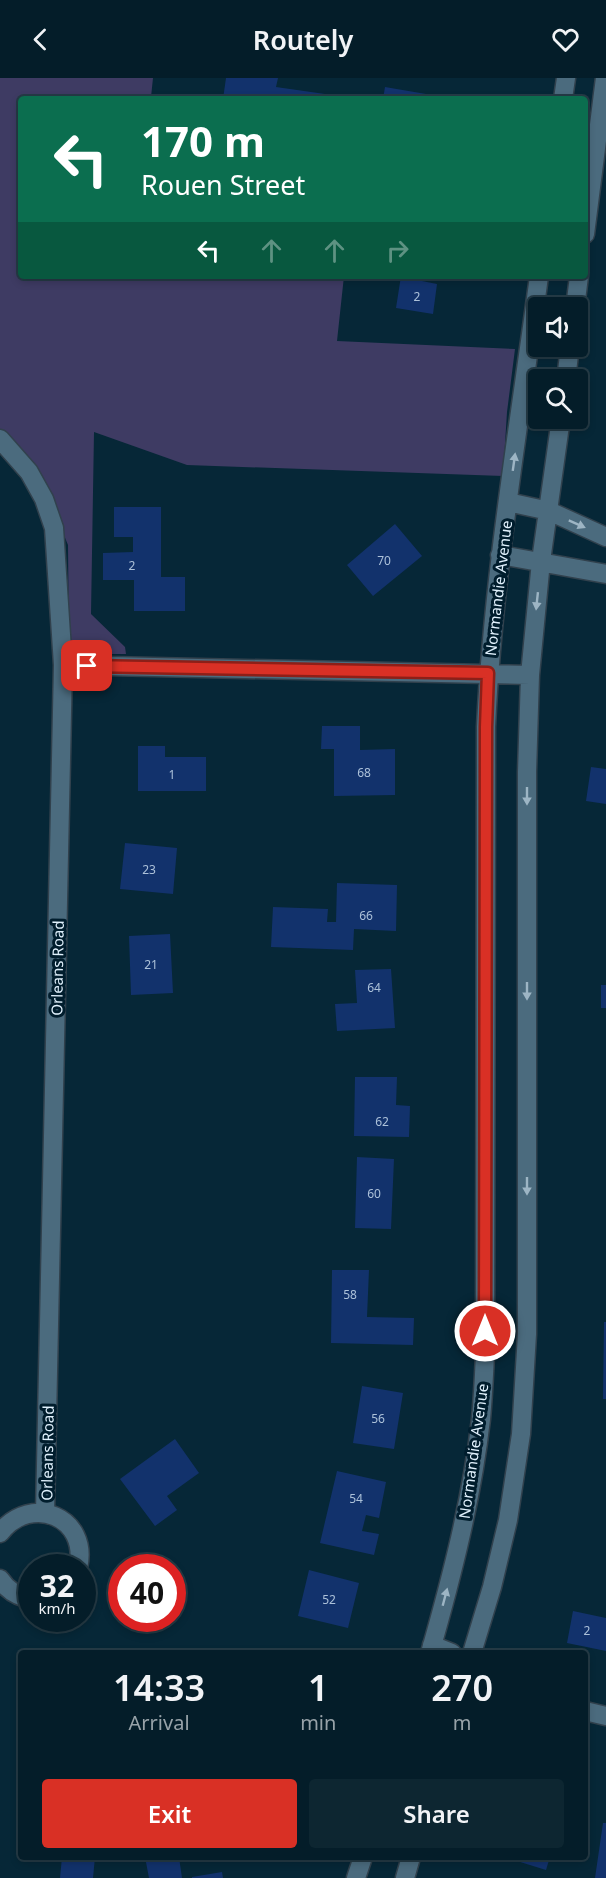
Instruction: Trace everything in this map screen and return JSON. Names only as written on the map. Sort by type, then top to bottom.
[{"type":"street","points":[[563,96],[566,78]]},
{"type":"street","points":[[588,211],[605,78]]},
{"type":"street","name":"Normandie Avenue","points":[[431,1649],[452,1571],[470,1488],[480,1419],[485,1354],[488,673],[500,555],[539,279]]},
{"type":"street","points":[[576,297],[579,279]]},
{"type":"street","points":[[473,1650],[492,1587],[508,1520],[521,1434],[526,1346],[530,675],[541,561],[560,429]]},
{"type":"street","name":"Orleans Road","points":[[0,440],[29,472],[44,499],[54,528],[63,665],[45,1513]]},
{"type":"street","points":[[508,502],[549,511],[606,537]]},
{"type":"street","points":[[500,555],[606,574]]},
{"type":"street","points":[[63,665],[530,675]]},
{"type":"street","points":[[0,1533],[7,1523],[18,1516],[32,1512],[45,1513],[57,1517],[68,1525],[75,1535],[79,1554]]},
{"type":"street","points":[[0,1579],[18,1595]]},
{"type":"street","points":[[588,1712],[606,1716]]},
{"type":"street","points":[[356,1878],[362,1860]]},
{"type":"street","points":[[405,1878],[410,1860]]},
{"type":"shaded area","points":[[0,78],[153,78],[151,96],[18,96],[18,279],[344,279],[337,341],[515,349],[507,412],[503,476],[187,465],[94,432],[91,614],[125,647],[126,654],[69,654],[68,545],[47,494],[0,435]]},
{"type":"building","points":[[226,78],[278,78],[276,87],[325,94],[325,96],[223,96]]},
{"type":"building","points":[[385,87],[426,94],[426,96],[384,96]]},
{"type":"building","points":[[401,279],[417,279],[437,284],[433,314],[396,308]]},
{"type":"building","points":[[114,507],[161,507],[161,577],[185,577],[185,611],[134,611],[134,580],[103,580],[103,553],[133,552],[133,537],[114,537]]},
{"type":"building","points":[[395,524],[422,556],[373,596],[347,565]]},
{"type":"building","points":[[322,726],[360,726],[360,750],[395,749],[395,795],[334,796],[334,749],[321,749]]},
{"type":"building","points":[[138,746],[165,746],[165,757],[206,757],[206,791],[138,791]]},
{"type":"building","points":[[591,767],[606,769],[606,804],[586,801]]},
{"type":"building","points":[[125,843],[177,848],[173,894],[120,889]]},
{"type":"building","points":[[337,883],[397,885],[396,931],[354,929],[353,950],[271,947],[273,907],[328,909],[327,922],[336,922]]},
{"type":"building","points":[[170,934],[173,993],[131,995],[129,936]]},
{"type":"building","points":[[391,969],[395,1028],[337,1031],[335,1004],[357,1003],[355,970]]},
{"type":"building","points":[[601,985],[606,985],[606,1008],[601,1008]]},
{"type":"building","points":[[355,1077],[397,1077],[396,1105],[410,1106],[409,1137],[354,1136]]},
{"type":"building","points":[[357,1157],[394,1159],[391,1229],[355,1228]]},
{"type":"building","points":[[332,1270],[369,1270],[367,1317],[414,1318],[413,1345],[331,1343]]},
{"type":"building","points":[[604,1322],[606,1322],[606,1399],[603,1399]]},
{"type":"building","points":[[362,1386],[403,1393],[394,1449],[353,1443]]},
{"type":"building","points":[[175,1439],[199,1473],[167,1496],[177,1510],[155,1526],[120,1479]]},
{"type":"building","points":[[337,1471],[386,1482],[379,1518],[366,1515],[362,1531],[379,1534],[374,1555],[320,1543]]},
{"type":"building","points":[[309,1570],[359,1583],[348,1628],[298,1616]]},
{"type":"building","points":[[573,1611],[606,1618],[606,1651],[567,1643]]},
{"type":"building","points":[[603,1823],[606,1823],[606,1878],[595,1878]]},
{"type":"building","points":[[62,1860],[95,1860],[93,1878],[60,1878]]},
{"type":"building","points":[[146,1860],[179,1860],[182,1878],[149,1878]]},
{"type":"building","points":[[514,1860],[549,1860],[546,1870]]},
{"type":"building","points":[[222,1872],[223,1878],[192,1878],[192,1877]]},
{"type":"route","points":[[87,666],[488,673],[485,1331]]}]
